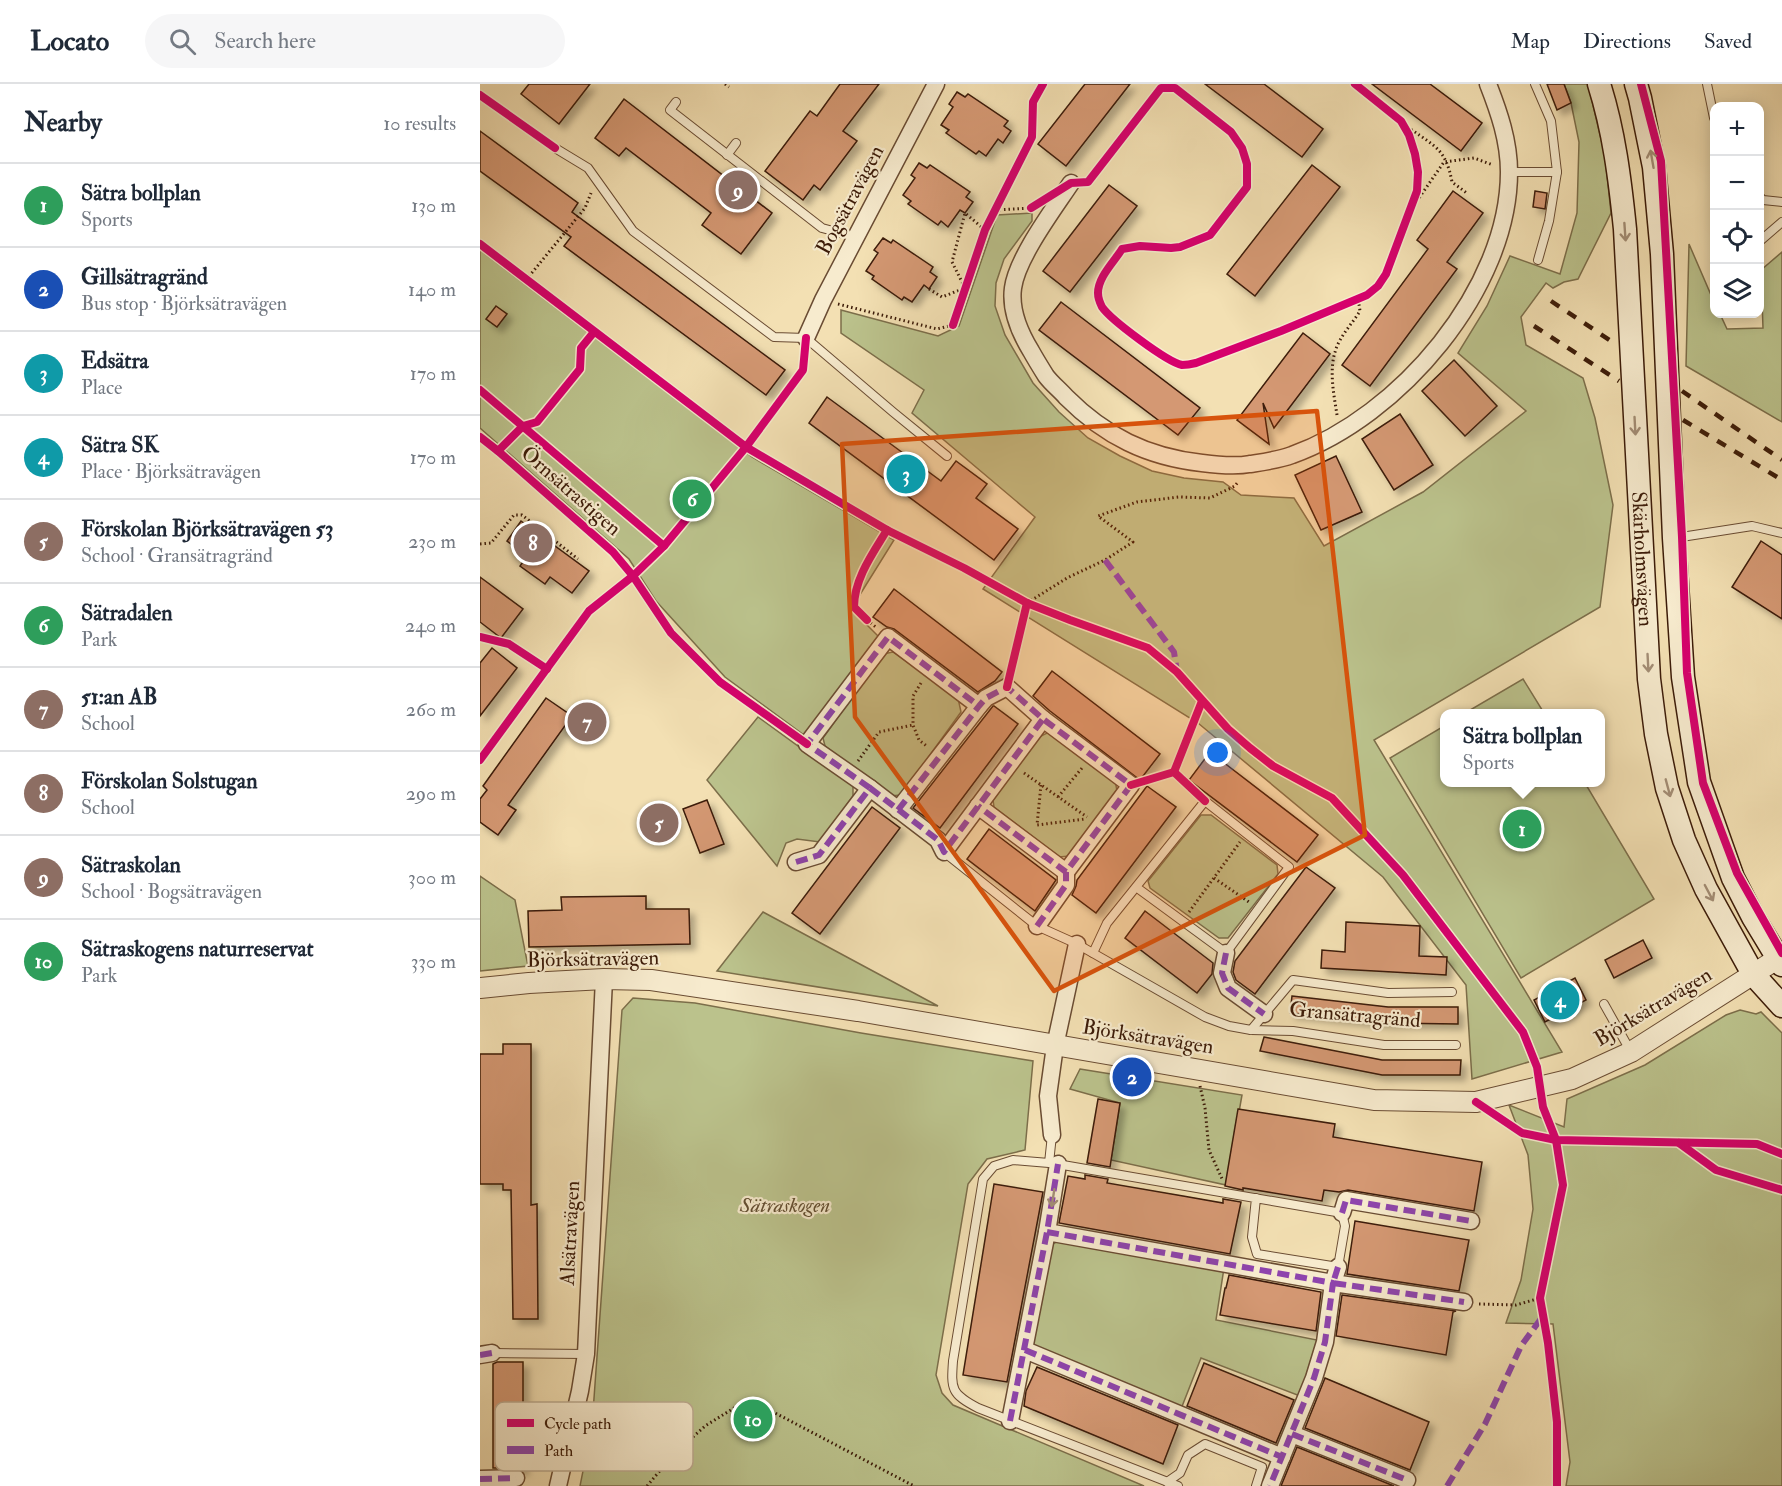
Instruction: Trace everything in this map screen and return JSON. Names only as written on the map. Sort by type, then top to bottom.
[{"type":"main road","name":"Skärholmsvägen","points":[[1599,84],[1608,111],[1619,173],[1625,229],[1649,679],[1656,734],[1667,788],[1684,840],[1706,889],[1754,974],[1782,1006]]},
{"type":"main road","name":"Skärholmsvägen","points":[[1635,84],[1654,167],[1662,254],[1674,538],[1683,677],[1699,782],[1733,878],[1780,962]]},
{"type":"street","name":"Bogsätravägen","points":[[806,338],[855,237],[936,84]]},
{"type":"street","points":[[1071,183],[1026,254],[1016,274],[1013,289],[1012,304],[1023,337],[1047,378],[1082,414],[1117,438],[1154,454],[1186,461],[1247,465],[1291,456],[1346,428],[1374,409],[1400,387],[1436,350],[1466,308],[1489,264],[1505,217],[1501,173],[1506,142],[1500,113],[1488,84]]},
{"type":"street","name":"Gransätragränd","points":[[944,852],[938,840],[807,744],[888,637],[979,706]]},
{"type":"street","points":[[898,810],[986,698],[1007,687],[1043,719],[1131,785],[1066,872],[1066,885],[1037,926]]},
{"type":"street","points":[[944,852],[1043,719]]},
{"type":"street","points":[[796,862],[819,855],[870,788]]},
{"type":"street","points":[[978,807],[1066,872]]},
{"type":"street","points":[[1052,1135],[1048,1096],[1055,1046],[1077,944]]},
{"type":"street","name":"Gransätragränd","points":[[1226,952],[1222,973],[1228,988],[1264,1014]]},
{"type":"street","name":"Björksätravägen","points":[[480,988],[604,979],[651,980],[858,1011],[1374,1100],[1476,1102],[1572,1079],[1631,1052],[1754,974],[1780,962]]},
{"type":"street","name":"Alsätravägen","points":[[577,1402],[586,1354],[604,979]]},
{"type":"street","points":[[1010,1421],[1047,1232],[1054,1164]]},
{"type":"street","points":[[1342,1213],[1346,1200],[1471,1221]]},
{"type":"street","points":[[1047,1232],[1335,1275],[1464,1302]]},
{"type":"street","points":[[1270,1486],[1314,1378],[1325,1341],[1335,1275]]},
{"type":"street","points":[[1025,1350],[1282,1457]]},
{"type":"street","points":[[1292,1434],[1407,1480]]},
{"type":"street","name":"Alsätravägen","points":[[558,1486],[561,1471]]},
{"type":"street","points":[[480,1479],[516,1478]]},
{"type":"lane","points":[[1535,84],[1551,121],[1557,172],[1549,221],[1539,260]]},
{"type":"lane","points":[[1707,84],[1711,102]]},
{"type":"lane","points":[[676,102],[670,110],[822,228],[855,237]]},
{"type":"lane","points":[[727,154],[736,143]]},
{"type":"lane","points":[[555,148],[588,168],[633,231],[774,337],[806,338],[947,456]]},
{"type":"lane","points":[[1501,173],[1557,172]]},
{"type":"lane","points":[[1764,201],[1782,202]]},
{"type":"lane","points":[[1764,238],[1782,222]]},
{"type":"lane","points":[[1674,538],[1752,526],[1782,533]]},
{"type":"lane","points":[[1093,953],[1107,923],[1205,801],[1289,867],[1226,952],[1136,887]]},
{"type":"lane","name":"Gransätragränd","points":[[944,852],[1037,926],[1077,944],[1205,1017],[1229,1026],[1251,1030],[1293,1031],[1384,1045],[1456,1045]]},
{"type":"lane","name":"Gransätragränd","points":[[1251,1030],[1293,980],[1388,993],[1452,992]]},
{"type":"lane","points":[[1604,1004],[1631,1052]]},
{"type":"lane","points":[[1052,1135],[1054,1164]]},
{"type":"lane","points":[[1178,1486],[1010,1421],[961,1399],[951,1384],[983,1179],[994,1166],[1013,1160],[1054,1164],[1228,1194],[1256,1198],[1342,1213],[1345,1226],[1335,1275],[1257,1254],[1252,1237],[1256,1198]]},
{"type":"lane","points":[[486,1354],[586,1354]]},
{"type":"lane","points":[[1167,1482],[1180,1473],[1188,1455],[1205,1444],[1262,1467],[1256,1486]]},
{"type":"path","points":[[724,84],[729,87]]},
{"type":"path","points":[[1412,144],[1407,132],[1412,129],[1441,150],[1452,182],[1468,194]]},
{"type":"path","points":[[1493,154],[1493,166]]},
{"type":"path","points":[[1414,202],[1444,162],[1474,158],[1493,166],[1501,173]]},
{"type":"path","points":[[1414,202],[1418,182]]},
{"type":"path","points":[[982,239],[1000,200]]},
{"type":"path","points":[[995,210],[1031,208],[1041,202]]},
{"type":"path","points":[[526,280],[585,208]]},
{"type":"path","points":[[965,288],[952,262],[965,213],[985,230]]},
{"type":"path","points":[[517,273],[535,286]]},
{"type":"path","points":[[962,297],[969,278]]},
{"type":"path","points":[[929,288],[942,297],[965,288]]},
{"type":"path","points":[[1347,303],[1367,295]]},
{"type":"path","points":[[1345,411],[1338,417],[1332,376],[1335,352],[1360,311],[1358,298]]},
{"type":"path","points":[[823,300],[937,330],[953,325],[956,316]]},
{"type":"path","points":[[1024,613],[1027,603],[1133,542],[1098,516],[1137,502],[1179,497],[1210,498],[1235,486],[1247,465]]},
{"type":"path","points":[[480,544],[491,543],[514,515],[522,515],[578,559]]},
{"type":"path","points":[[1016,597],[1037,607]]},
{"type":"path","points":[[861,614],[867,620]]},
{"type":"path","points":[[930,669],[913,696],[914,725],[920,740],[939,757]]},
{"type":"path","points":[[849,773],[879,732],[914,725]]},
{"type":"path","points":[[1059,797],[1092,756]]},
{"type":"path","points":[[1010,763],[1089,819],[1037,825],[1041,785]]},
{"type":"path","points":[[1182,920],[1246,833]]},
{"type":"path","points":[[1214,878],[1259,908]]},
{"type":"path","points":[[1196,1069],[1205,1108],[1209,1150],[1228,1194]]},
{"type":"path","points":[[1464,1302],[1484,1305],[1541,1303],[1542,1287]]},
{"type":"path","points":[[693,1437],[705,1426],[734,1408],[758,1404],[915,1486]]},
{"type":"path","points":[[647,1486],[660,1471]]},
{"type":"highlighted area","points":[[1317,411],[1365,835],[1054,991],[855,717],[842,444]]},
{"type":"green space","points":[[1564,84],[1588,84],[1605,156],[1611,213],[1578,279],[1564,282],[1553,288],[1546,283],[1521,317],[1526,345],[1583,378],[1595,418],[1613,505],[1600,607],[1374,740],[1562,1052],[1472,1079],[1466,985],[1383,877],[1198,723],[983,589],[1035,517],[912,413],[924,390],[841,333],[841,310],[938,336],[959,326],[997,215],[1032,213],[1032,221],[1004,259],[996,283],[995,306],[1005,335],[1033,383],[1059,412],[1088,438],[1152,471],[1184,478],[1223,482],[1241,495],[1294,498],[1324,546],[1423,492],[1526,411],[1458,353],[1487,306],[1510,256],[1560,274],[1577,213],[1579,142],[1571,103]]},
{"type":"green space","points":[[1689,244],[1710,293],[1710,318],[1722,318],[1727,329],[1763,328],[1764,267],[1782,252],[1782,422],[1686,366]]},
{"type":"green space","points":[[480,250],[752,457],[894,540],[851,609],[880,638],[804,735],[725,677],[656,601],[629,559],[480,428]]},
{"type":"green space","points":[[893,652],[958,698],[961,712],[901,795],[890,796],[825,746],[823,738],[883,654]]},
{"type":"green space","points":[[1523,679],[1542,709],[1472,709]]},
{"type":"green space","points":[[758,717],[853,786],[853,796],[820,842],[797,839],[786,843],[777,866],[707,780]]},
{"type":"green space","points":[[1440,728],[1440,787],[1587,787],[1654,899],[1521,978],[1390,758]]},
{"type":"green space","points":[[1049,732],[1115,780],[1117,791],[1070,856],[1059,857],[994,807],[993,800],[1039,737]]},
{"type":"green space","points":[[1201,815],[1211,815],[1277,865],[1278,874],[1228,938],[1219,938],[1150,888],[1148,881]]},
{"type":"green space","points":[[480,876],[515,900],[528,966],[480,971]]},
{"type":"green space","points":[[763,912],[938,1006],[717,971]]},
{"type":"green space","name":"Sätraskogen","points":[[633,998],[695,1003],[1033,1061],[1025,1150],[987,1159],[968,1184],[936,1375],[942,1393],[953,1405],[1144,1486],[580,1486],[583,1471],[693,1471],[693,1402],[594,1402],[622,1010]]},
{"type":"green space","points":[[1740,1010],[1756,1014],[1761,1012],[1782,1033],[1782,1486],[1566,1486],[1570,1462],[1553,1324],[1506,1323],[1521,1280],[1533,1209],[1528,1155],[1509,1105],[1564,1127],[1567,1099],[1645,1065],[1726,1015]]},
{"type":"green space","points":[[1080,1069],[1242,1095],[1226,1185],[1111,1160],[1120,1103],[1070,1089]]},
{"type":"green space","points":[[1058,1241],[1224,1268],[1216,1320],[1317,1340],[1300,1396],[1201,1358],[1181,1409],[1035,1348],[1033,1343],[1051,1245]]},
{"type":"building","points":[[529,84],[590,84],[559,124],[521,94]]},
{"type":"building","points":[[840,84],[879,84],[843,131],[857,141],[820,190],[814,185],[803,200],[765,171],[810,111],[817,116]]},
{"type":"building","points":[[1085,84],[1130,84],[1066,166],[1038,144]]},
{"type":"building","points":[[1205,84],[1264,84],[1323,129],[1302,157]]},
{"type":"building","points":[[1372,84],[1430,84],[1482,123],[1461,151]]},
{"type":"building","points":[[1547,84],[1564,84],[1571,103],[1557,110]]},
{"type":"building","points":[[957,92],[965,97],[968,94],[1008,121],[1004,126],[1011,131],[1003,143],[998,139],[986,156],[979,151],[976,154],[946,133],[949,130],[941,125],[953,107],[949,104]]},
{"type":"building","points":[[624,99],[772,213],[741,254],[702,225],[711,213],[626,148],[619,156],[595,138]]},
{"type":"building","points":[[480,131],[578,203],[572,212],[785,370],[766,395],[564,246],[571,237],[480,171]]},
{"type":"building","points":[[919,163],[927,168],[930,165],[970,192],[966,197],[973,202],[965,213],[960,210],[948,227],[941,221],[938,225],[908,204],[911,201],[903,195],[915,178],[911,175]]},
{"type":"building","points":[[1312,165],[1340,187],[1255,296],[1227,274]]},
{"type":"building","points":[[1109,185],[1137,206],[1070,292],[1043,271]]},
{"type":"building","points":[[1453,191],[1483,213],[1447,262],[1457,269],[1370,386],[1342,365],[1428,249],[1417,240]]},
{"type":"building","points":[[1535,191],[1547,193],[1545,209],[1533,207]]},
{"type":"building","points":[[883,238],[891,243],[893,240],[933,267],[930,272],[937,277],[929,289],[924,285],[912,302],[904,297],[902,300],[872,279],[874,276],[866,271],[878,253],[874,250]]},
{"type":"building","points":[[1061,302],[1200,408],[1178,435],[1039,330]]},
{"type":"building","points":[[496,306],[507,314],[497,327],[486,319]]},
{"type":"building","points":[[1303,333],[1330,354],[1274,428],[1263,403],[1269,444],[1237,420]]},
{"type":"building","points":[[1454,360],[1497,406],[1465,436],[1422,391]]},
{"type":"building","points":[[827,397],[941,481],[956,461],[987,484],[976,498],[1018,529],[994,560],[809,423]]},
{"type":"building","points":[[1400,414],[1433,465],[1394,490],[1362,439]]},
{"type":"building","points":[[1336,456],[1362,512],[1321,530],[1295,475]]},
{"type":"building","points":[[521,521],[589,571],[572,593],[550,577],[545,584],[520,566],[527,556],[507,541]]},
{"type":"building","points":[[1761,541],[1782,555],[1782,619],[1732,587]]},
{"type":"building","points":[[480,577],[523,609],[501,638],[480,622]]},
{"type":"building","points":[[894,589],[1002,672],[995,681],[978,692],[894,629],[873,617]]},
{"type":"building","points":[[492,648],[517,668],[480,716],[480,663]]},
{"type":"building","points":[[1052,671],[1160,754],[1140,780],[1033,696]]},
{"type":"building","points":[[546,698],[572,716],[508,805],[516,810],[498,835],[480,822],[480,799],[487,790],[483,786]]},
{"type":"building","points":[[993,706],[1018,724],[940,828],[913,808]]},
{"type":"building","points":[[1210,752],[1318,835],[1297,862],[1189,780]]},
{"type":"building","points":[[1147,786],[1176,807],[1096,913],[1072,895],[1077,880]]},
{"type":"building","points":[[707,800],[724,844],[700,853],[683,809]]},
{"type":"building","points":[[872,807],[900,828],[820,934],[792,913]]},
{"type":"building","points":[[989,829],[1056,880],[1035,911],[967,859]]},
{"type":"building","points":[[1306,867],[1335,888],[1255,994],[1236,980],[1233,972],[1235,961]]},
{"type":"building","points":[[646,896],[646,909],[689,909],[690,944],[529,947],[528,911],[562,910],[561,897]]},
{"type":"building","points":[[1145,911],[1213,963],[1212,974],[1197,993],[1125,938]]},
{"type":"building","points":[[1346,922],[1420,926],[1419,956],[1447,957],[1446,975],[1321,968],[1322,950],[1345,952]]},
{"type":"building","points":[[1643,940],[1652,958],[1614,978],[1605,960]]},
{"type":"building","points":[[1575,978],[1586,1000],[1545,1022],[1534,1000]]},
{"type":"building","points":[[1292,996],[1388,1007],[1458,1007],[1458,1024],[1386,1023],[1290,1013]]},
{"type":"building","points":[[1264,1037],[1382,1060],[1461,1060],[1460,1075],[1382,1075],[1260,1051]]},
{"type":"building","points":[[503,1044],[531,1044],[531,1205],[537,1204],[538,1319],[513,1319],[511,1190],[503,1190],[503,1184],[480,1184],[480,1054],[503,1054]]},
{"type":"building","points":[[1098,1099],[1120,1103],[1110,1167],[1087,1163]]},
{"type":"building","points":[[1238,1109],[1335,1124],[1333,1137],[1482,1162],[1474,1211],[1348,1190],[1339,1192],[1324,1190],[1322,1201],[1225,1186]]},
{"type":"building","points":[[1085,1175],[1108,1179],[1107,1183],[1223,1203],[1223,1199],[1241,1202],[1230,1254],[1059,1223],[1068,1176],[1085,1179]]},
{"type":"building","points":[[994,1184],[1043,1192],[1007,1382],[963,1375]]},
{"type":"building","points":[[1355,1221],[1469,1240],[1459,1291],[1347,1274]]},
{"type":"building","points":[[1229,1275],[1321,1292],[1316,1331],[1220,1315]]},
{"type":"building","points":[[1342,1295],[1456,1311],[1453,1312],[1446,1355],[1336,1336]]},
{"type":"building","points":[[523,1362],[523,1402],[495,1402],[495,1468],[493,1468],[493,1364]]},
{"type":"building","points":[[1204,1363],[1294,1400],[1276,1443],[1187,1406]]},
{"type":"building","points":[[1037,1367],[1178,1425],[1163,1464],[1024,1406],[1026,1391]]},
{"type":"building","points":[[1325,1378],[1429,1422],[1410,1470],[1305,1428]]},
{"type":"building","points":[[1297,1447],[1394,1486],[1281,1486]]},
{"type":"railway","points":[[1551,301],[1617,345]]},
{"type":"railway","points":[[1534,326],[1619,381]]},
{"type":"railway","points":[[1682,391],[1782,460]]},
{"type":"railway","points":[[1683,420],[1782,480]]},
{"type":"marked path","points":[[1105,560],[1174,652],[1177,672]]},
{"type":"marked path","points":[[870,788],[807,744],[888,637],[979,706]]},
{"type":"marked path","points":[[898,810],[986,698],[1007,687],[1043,719],[1131,785],[1066,872],[978,806]]},
{"type":"marked path","points":[[796,862],[819,855],[870,788],[938,840],[944,852],[1043,719]]},
{"type":"marked path","points":[[1037,926],[1066,885],[1066,872]]},
{"type":"marked path","points":[[1226,953],[1222,973],[1228,988],[1264,1014]]},
{"type":"marked path","points":[[1010,1421],[1058,1164]]},
{"type":"marked path","points":[[1342,1213],[1346,1200],[1471,1221]]},
{"type":"marked path","points":[[1047,1232],[1333,1283],[1325,1342],[1314,1378],[1270,1486]]},
{"type":"marked path","points":[[1338,1267],[1333,1283],[1464,1302]]},
{"type":"marked path","points":[[1447,1486],[1485,1424],[1521,1346],[1543,1316]]},
{"type":"marked path","points":[[1025,1350],[1282,1457]]},
{"type":"marked path","points":[[480,1355],[492,1353]]},
{"type":"marked path","points":[[1292,1434],[1407,1480]]},
{"type":"marked path","points":[[480,1479],[516,1478]]},
{"type":"cycle path","points":[[953,325],[985,230],[1032,137],[1033,102],[1043,84]]},
{"type":"cycle path","points":[[1031,208],[1071,183],[1088,182],[1161,88],[1175,88],[1231,132],[1242,148],[1247,164],[1247,187],[1210,235],[1180,247],[1140,246],[1122,249],[1101,281],[1098,293],[1101,305],[1107,313],[1140,340],[1182,365],[1196,363],[1281,331],[1367,295],[1378,286],[1386,274],[1417,191],[1418,172],[1415,154],[1409,135],[1401,121],[1355,84]]},
{"type":"cycle path","points":[[1641,84],[1661,161],[1682,537],[1687,673],[1703,783],[1737,873],[1782,953]]},
{"type":"cycle path","points":[[480,95],[555,148]]},
{"type":"cycle path","points":[[480,244],[746,447],[887,530],[964,568],[1027,603],[1148,648],[1177,672],[1228,729],[1250,748],[1273,766],[1332,798],[1403,875],[1523,1032],[1537,1067],[1543,1107],[1556,1140],[1563,1185],[1540,1298],[1548,1343],[1557,1422],[1557,1486]]},
{"type":"cycle path","points":[[498,451],[523,426],[537,422],[580,369],[581,348],[594,332]]},
{"type":"cycle path","points":[[480,760],[589,611],[633,576],[664,546],[746,447],[803,370],[806,338]]},
{"type":"cycle path","name":"Örnsätrastigen","points":[[480,390],[664,546]]},
{"type":"cycle path","name":"Örnsätrastigen","points":[[480,437],[613,552],[633,576],[671,633],[720,682],[807,744]]},
{"type":"cycle path","points":[[867,620],[854,607],[857,586],[865,567],[887,530]]},
{"type":"cycle path","points":[[1007,687],[1027,603]]},
{"type":"cycle path","points":[[480,637],[509,644],[547,669]]},
{"type":"cycle path","points":[[1174,772],[1202,701]]},
{"type":"cycle path","points":[[1131,785],[1174,772],[1205,801]]},
{"type":"cycle path","points":[[1476,1102],[1522,1133],[1556,1140],[1757,1144],[1782,1154]]},
{"type":"cycle path","points":[[1679,1143],[1716,1170],[1782,1190]]},
{"type":"place","name":"Sätraskolan","points":[[738,190]]},
{"type":"place","name":"Edsätra","points":[[906,474]]},
{"type":"place","name":"Sätradalen","points":[[692,499]]},
{"type":"place","name":"Förskolan Solstugan","points":[[533,543]]},
{"type":"place","name":"51:an AB","points":[[587,722]]},
{"type":"place","name":"Förskolan Björksätravägen 53","points":[[659,823]]},
{"type":"place","name":"Sätra bollplan","points":[[1522,829]]},
{"type":"place","name":"Sätra SK","points":[[1560,1000]]},
{"type":"place","name":"Gillsätragränd","points":[[1132,1077]]},
{"type":"place","name":"Sätraskogens naturreservat","points":[[753,1419]]}]
